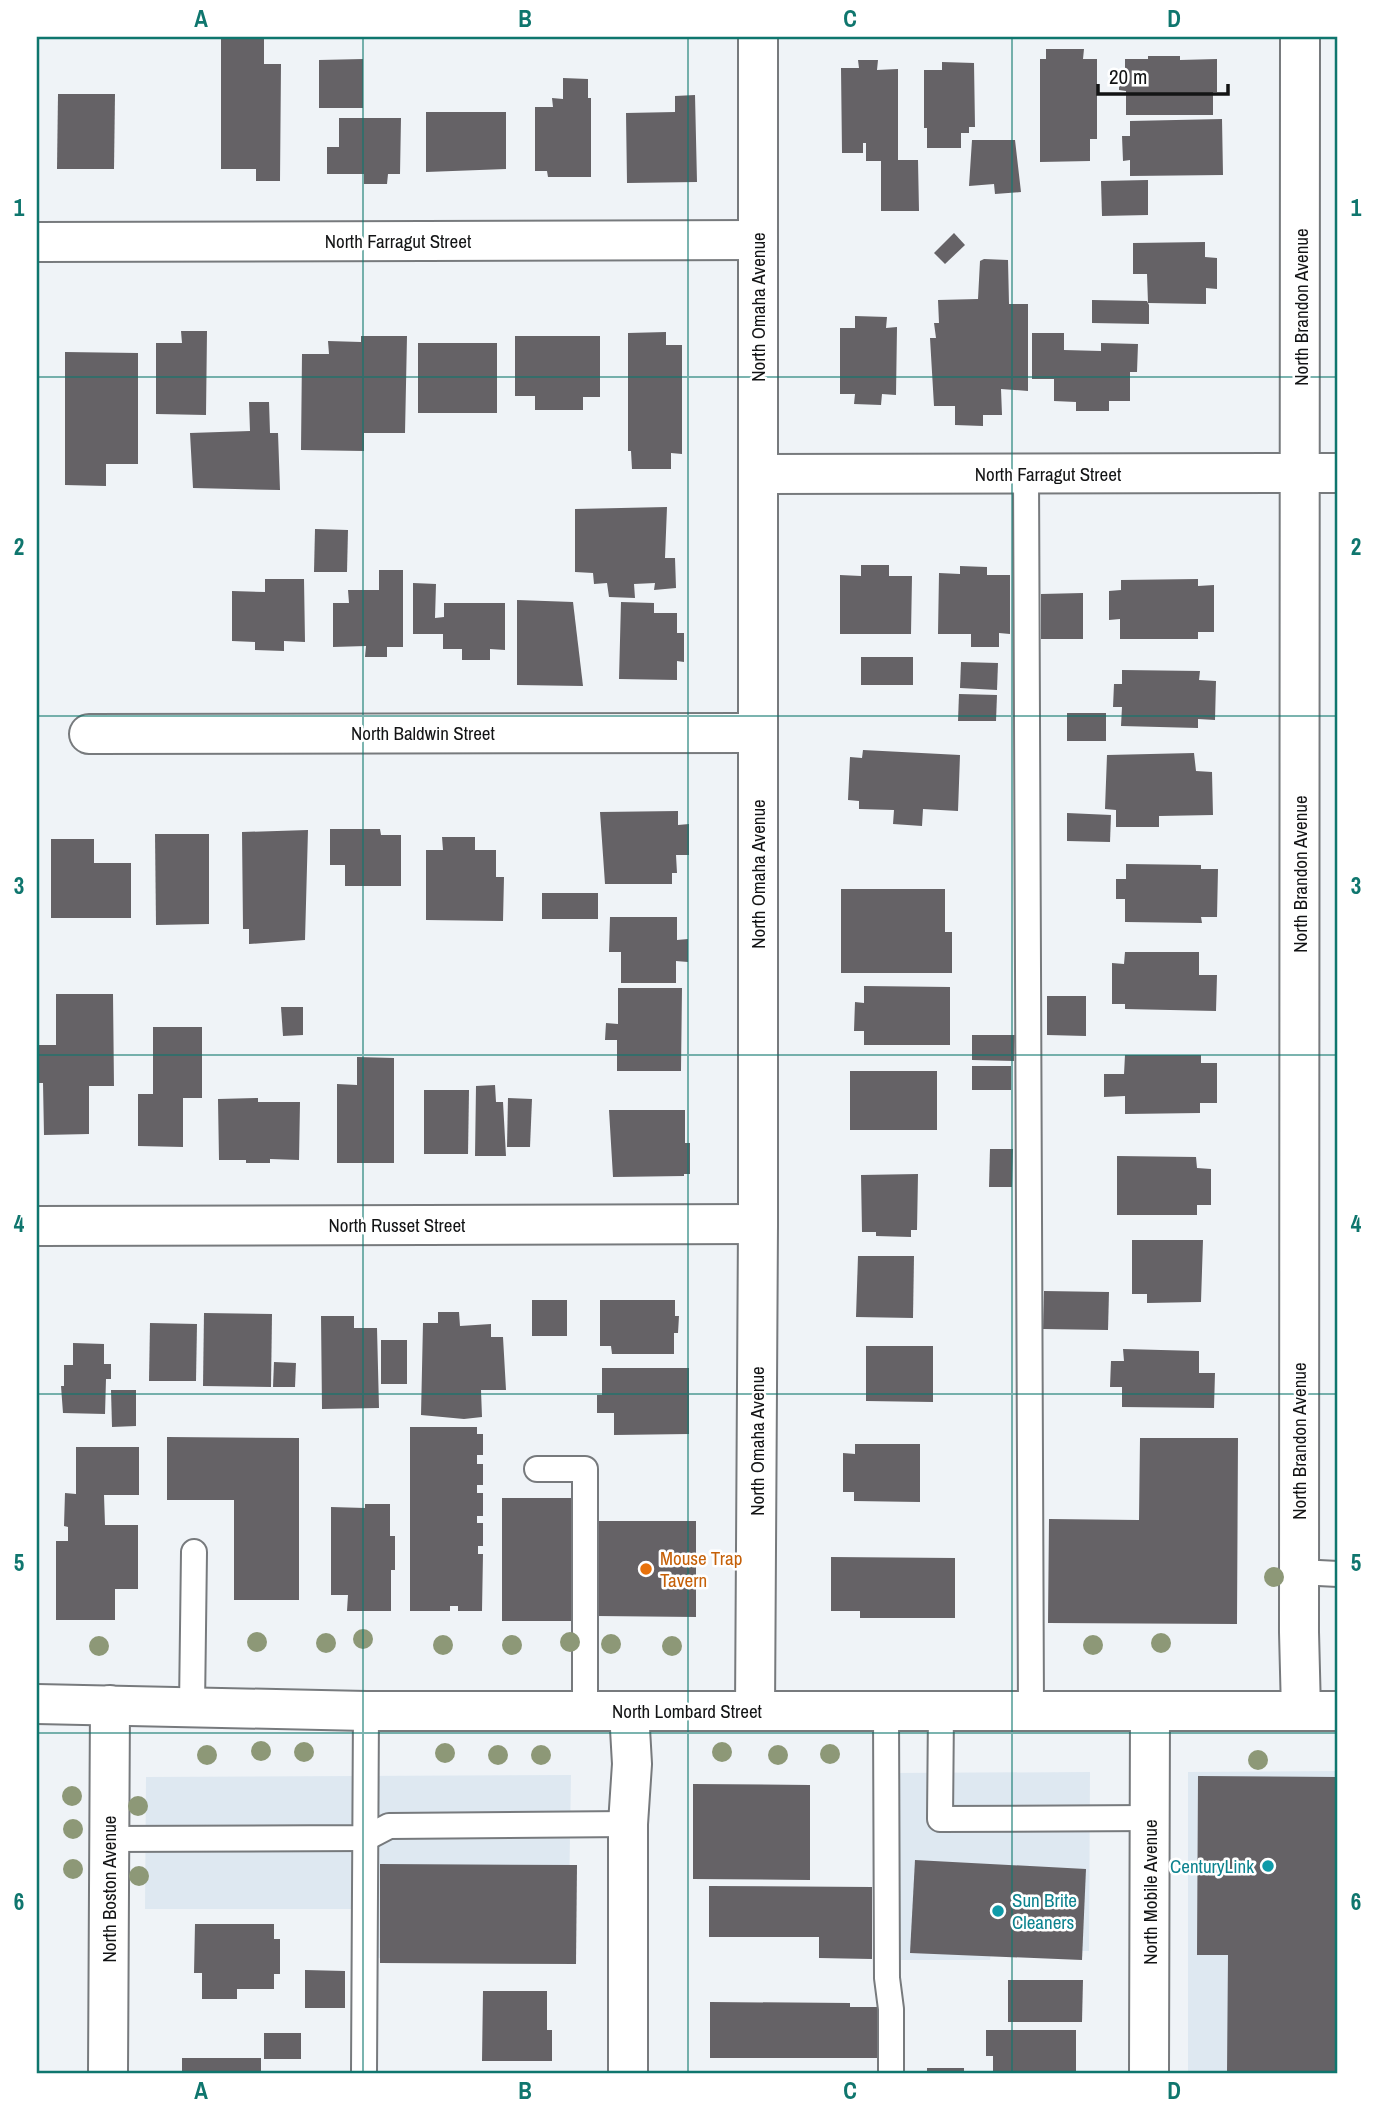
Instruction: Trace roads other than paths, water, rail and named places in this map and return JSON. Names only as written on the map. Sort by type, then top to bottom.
[{"type":"street","name":"North Omaha Avenue","points":[[755,1711],[758,1224],[758,37]]},
{"type":"street","name":"North Brandon Avenue","points":[[1300,37],[1299,1572],[1320,1711]]},
{"type":"street","name":"North Farragut Street","points":[[37,242],[758,240]]},
{"type":"street","name":"North Farragut Street","points":[[758,474],[1338,473]]},
{"type":"street","name":"North Baldwin Street","points":[[89,734],[758,733]]},
{"type":"street","name":"North Russet Street","points":[[37,1226],[758,1224]]},
{"type":"street","name":"North Lombard Street","points":[[37,1704],[366,1711],[1320,1711]]},
{"type":"street","name":"North Boston Avenue","points":[[108,2073],[110,1705]]},
{"type":"street","points":[[628,2073],[628,1824],[632,1764],[629,1711]]},
{"type":"street","name":"North Mobile Avenue","points":[[1149,2073],[1150,1711]]},
{"type":"lane","points":[[1026,474],[1031,1711]]},
{"type":"lane","points":[[537,1469],[585,1469],[585,1711]]},
{"type":"lane","points":[[192,1706],[194,1552]]},
{"type":"lane","points":[[1299,1572],[1338,1574]]},
{"type":"lane","points":[[364,2073],[366,1711]]},
{"type":"lane","points":[[886,1711],[887,1978],[891,2009],[891,2073]]},
{"type":"lane","points":[[942,1711],[940,1819],[1150,1818]]},
{"type":"lane","points":[[109,1839],[366,1838],[389,1826],[628,1824]]},
{"type":"place","name":"Mouse Trap Tavern","points":[[646,1569]]},
{"type":"place","name":"CenturyLink","points":[[1268,1866]]},
{"type":"place","name":"Sun Brite Cleaners","points":[[998,1911]]}]
